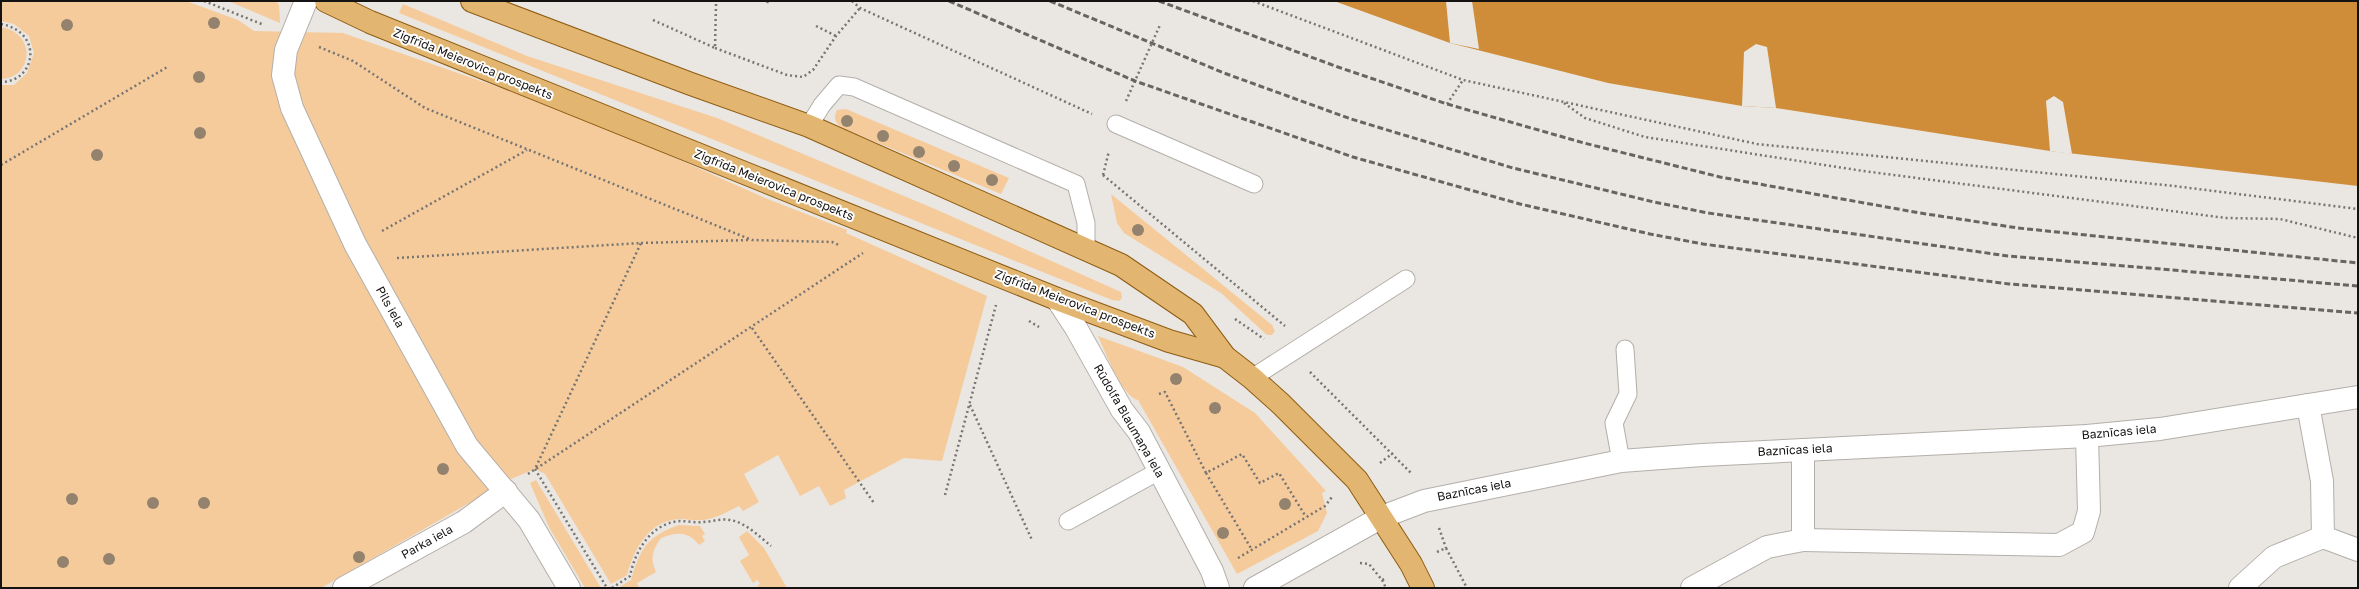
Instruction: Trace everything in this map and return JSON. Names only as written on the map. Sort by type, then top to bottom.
[{"type":"main road","name":"Zigfrīda Meierovica prospekts","points":[[326,1],[370,22],[1057,299],[1169,341],[1225,357]]},
{"type":"main road","name":"Zigfrīda Meierovica prospekts","points":[[472,1],[669,76],[809,126],[1121,265],[1193,314],[1225,357],[1252,378],[1357,480],[1382,517],[1423,588]]},
{"type":"street","name":"Pils iela","points":[[306,1],[286,50],[283,75],[292,108],[355,244],[467,446],[529,520],[569,588]]},
{"type":"street","name":"Rūdolfa Blaumaņa iela","points":[[1057,299],[1076,328],[1122,410],[1139,432],[1215,579]]},
{"type":"street","name":"Baznīcas iela","points":[[1255,588],[1382,517],[1424,501],[1621,461],[1702,454],[2087,436],[2160,428],[2358,397]]},
{"type":"street","points":[[2308,405],[2322,481],[2322,537]]},
{"type":"street","points":[[1692,588],[1767,547],[1802,540],[2059,545],[2083,532],[2089,512],[2087,436]]},
{"type":"street","points":[[1802,540],[1803,450]]},
{"type":"street","name":"Parka iela","points":[[344,588],[464,522],[506,491]]},
{"type":"street","points":[[2240,588],[2274,556],[2322,537],[2358,550]]},
{"type":"lane","points":[[809,126],[822,105],[839,85],[854,88],[1076,184],[1086,223],[1086,249]]},
{"type":"lane","points":[[1116,124],[1254,184]]},
{"type":"lane","points":[[1252,378],[1406,279]]},
{"type":"lane","points":[[1621,461],[1614,423],[1628,394],[1625,349]]},
{"type":"lane","points":[[1068,521],[1160,471]]},
{"type":"path","points":[[852,1],[860,8],[1116,124]]},
{"type":"path","points":[[1253,1],[1463,80],[1757,144],[2174,186],[2358,209]]},
{"type":"path","points":[[715,48],[716,4]]},
{"type":"path","points":[[653,20],[715,48],[787,75],[803,77],[813,70],[836,36],[860,8]]},
{"type":"path","points":[[1,24],[12,26],[26,37],[32,52],[24,72],[12,82],[1,82]]},
{"type":"path","points":[[816,26],[836,36]]},
{"type":"path","points":[[1,165],[169,66]]},
{"type":"path","points":[[368,72],[425,108],[752,240]]},
{"type":"path","points":[[1447,104],[1463,80]]},
{"type":"path","points":[[1563,102],[1585,118],[1645,137],[1863,171],[2226,218],[2280,219],[2358,238]]},
{"type":"path","points":[[355,244],[528,150]]},
{"type":"path","points":[[1103,175],[1287,328],[1290,353]]},
{"type":"path","points":[[366,265],[403,256],[640,243],[752,240],[832,242],[844,247]]},
{"type":"path","points":[[535,469],[640,243]]},
{"type":"path","points":[[857,251],[870,256]]},
{"type":"path","points":[[535,469],[752,328],[863,253]]},
{"type":"path","points":[[989,302],[1003,308]]},
{"type":"path","points":[[945,495],[996,305]]},
{"type":"path","points":[[1023,317],[1042,329]]},
{"type":"path","points":[[752,328],[874,503]]},
{"type":"path","points":[[1159,394],[1165,392],[1206,473],[1252,550]]},
{"type":"path","points":[[970,404],[1032,540]]},
{"type":"path","points":[[1206,473],[1242,454],[1260,483],[1279,473],[1306,517]]},
{"type":"path","points":[[535,469],[607,588]]},
{"type":"path","points":[[1215,579],[1252,550],[1312,514]]},
{"type":"path","points":[[612,588],[630,576],[634,557],[644,542],[660,528],[679,521],[701,522],[730,520],[750,529],[771,546]]},
{"type":"path","points":[[1382,580],[1386,588]]},
{"type":"shaded area","points":[[1,1],[186,1],[238,20],[254,31],[343,33],[581,116],[765,198],[847,230],[846,233],[987,296],[942,461],[904,458],[844,490],[846,498],[830,506],[819,486],[800,496],[778,455],[744,474],[759,502],[743,511],[739,506],[712,518],[697,520],[680,519],[669,521],[660,525],[651,530],[644,538],[634,555],[627,575],[611,584],[545,474],[535,469],[511,479],[321,588],[1,588],[1,85],[14,85],[27,73],[34,53],[29,36],[14,24],[1,21]]},
{"type":"shaded area","points":[[228,1],[276,1],[279,5],[280,23]]},
{"type":"shaded area","points":[[1334,1],[2358,1],[2358,186],[2050,151],[1776,108],[1742,106],[1608,83],[1450,43]]},
{"type":"shaded area","points":[[403,4],[527,56],[717,118],[935,209],[1121,292],[1122,298],[1119,301],[1112,300],[399,13]]},
{"type":"shaded area","points":[[1,27],[13,31],[21,38],[25,46],[26,55],[25,64],[20,71],[12,77],[1,79]]},
{"type":"shaded area","points":[[846,109],[1009,178],[1001,194],[842,128],[836,122],[835,116],[837,110]]},
{"type":"shaded area","points":[[1111,194],[1272,325],[1275,331],[1272,335],[1267,335],[1221,293],[1124,233],[1117,223]]},
{"type":"shaded area","points":[[1098,336],[1183,367],[1255,413],[1326,491],[1322,493],[1327,513],[1318,531],[1237,574],[1138,400],[1126,391],[1120,382]]},
{"type":"shaded area","points":[[536,480],[601,588],[585,588],[549,527],[530,483]]},
{"type":"shaded area","points":[[679,525],[700,526],[705,534],[702,536],[705,541],[699,545],[691,537],[682,534],[661,538],[653,555],[653,563],[656,572],[637,583],[639,588],[618,588],[631,580],[634,569],[646,545],[659,534]]},
{"type":"shaded area","points":[[747,531],[764,548],[787,588],[757,588],[760,583],[757,580],[753,583],[740,561],[749,555],[739,537]]},
{"type":"pier","points":[[1446,1],[1472,1],[1479,49],[1450,43]]},
{"type":"pier","points":[[1756,44],[1767,47],[1776,108],[1742,106],[1744,52]]},
{"type":"pier","points":[[2054,96],[2063,102],[2072,154],[2050,151],[2046,101]]},
{"type":"railway","points":[[949,1],[1135,81],[1353,157],[1520,204],[1650,234],[1703,244],[2009,284],[2358,313]]},
{"type":"railway","points":[[1050,1],[1224,73],[1351,119],[1513,168],[1654,202],[1708,213],[2008,256],[2358,286]]},
{"type":"railway","points":[[1159,1],[1338,67],[1447,104],[1584,143],[1720,177],[1920,213],[2018,228],[2358,263]]}]
